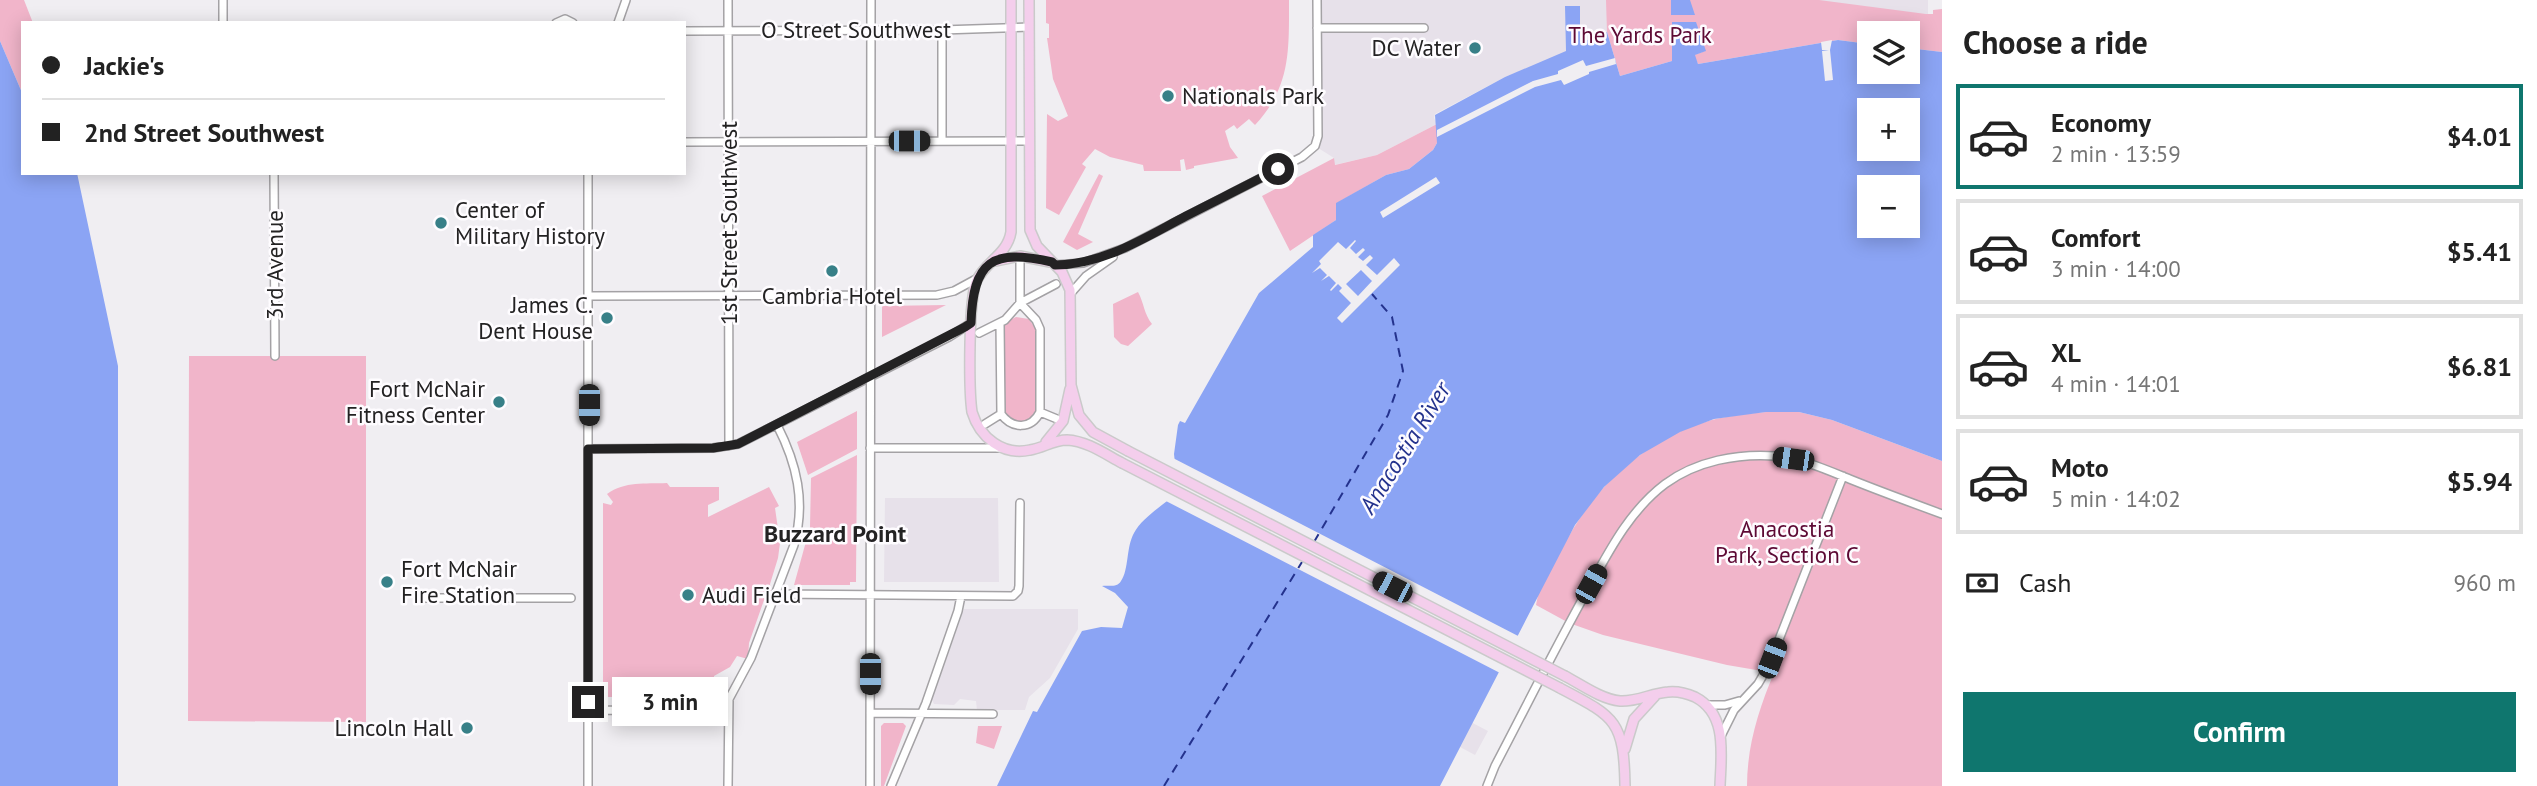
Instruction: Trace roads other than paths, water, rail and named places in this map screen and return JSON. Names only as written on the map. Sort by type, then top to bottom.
[{"type":"main road","points":[[1011,0],[1011,232],[1005,248],[978,278],[972,298],[972,412],[983,434],[1002,448],[1017,452],[1060,440],[1079,442],[1122,463],[1598,708],[1617,729],[1625,752]]},
{"type":"main road","points":[[1029,0],[1030,230],[1037,246],[1066,279],[1071,293],[1071,385],[1063,421],[1043,446]]},
{"type":"main road","points":[[991,263],[1020,256],[1054,263]]},
{"type":"main road","points":[[1071,385],[1078,411],[1086,424],[1098,435],[1565,676],[1614,700],[1632,700],[1678,692],[1690,695],[1706,705],[1718,722],[1720,786]]},
{"type":"main road","points":[[1625,786],[1625,752],[1634,719],[1656,695]]},
{"type":"street","points":[[223,0],[223,21]]},
{"type":"street","points":[[619,21],[626,0]]},
{"type":"street","name":"1st Street Southwest","points":[[728,0],[729,446]]},
{"type":"street","points":[[870,786],[871,0]]},
{"type":"street","points":[[1054,263],[1083,263],[1125,248],[1302,157],[1315,146],[1318,136],[1317,0]]},
{"type":"street","name":"O Street Southwest","points":[[686,31],[871,31],[1028,27]]},
{"type":"street","points":[[1317,28],[1424,28]]},
{"type":"street","points":[[942,30],[942,141]]},
{"type":"street","points":[[686,142],[1028,141]]},
{"type":"street","name":"3rd Avenue","points":[[274,175],[275,356]]},
{"type":"street","points":[[588,786],[589,175]]},
{"type":"street","points":[[1071,293],[1089,273],[1125,248]]},
{"type":"street","points":[[1000,323],[1001,414],[1009,423],[1022,426],[1034,421],[1040,412],[1040,329],[1036,320],[1020,303],[1020,261]]},
{"type":"street","points":[[589,296],[941,295],[963,288],[978,278]]},
{"type":"street","points":[[979,333],[1000,323],[1020,303],[1056,285]]},
{"type":"street","points":[[588,449],[729,446],[751,439],[949,337],[971,323]]},
{"type":"street","points":[[1040,412],[1057,419]]},
{"type":"street","points":[[985,424],[1001,414]]},
{"type":"street","points":[[728,786],[728,711],[732,690],[751,658],[796,538],[799,503],[795,464],[777,425]]},
{"type":"street","points":[[870,448],[1002,448]]},
{"type":"street","points":[[1487,786],[1495,765],[1608,554],[1630,520],[1662,486],[1695,467],[1716,461],[1756,456],[1793,459],[1942,514]]},
{"type":"street","points":[[1720,737],[1734,710],[1758,684],[1769,665],[1843,476]]},
{"type":"street","points":[[775,594],[1010,597],[1017,593],[1019,582],[1020,503]]},
{"type":"street","points":[[891,786],[921,713],[961,596]]},
{"type":"street","points":[[424,598],[571,598]]},
{"type":"street","points":[[1706,705],[1726,705],[1743,699]]},
{"type":"street","points":[[588,710],[728,711]]},
{"type":"street","points":[[870,713],[993,714]]},
{"type":"water","points":[[1671,0],[1690,0],[1695,15],[1671,15]]},
{"type":"water","name":"Anacostia River","points":[[1565,6],[1580,6],[1580,43],[1607,32],[1620,76],[1672,61],[1672,22],[1696,22],[1706,51],[1695,55],[1698,64],[1838,40],[1857,42],[1857,84],[1920,84],[1920,49],[1942,52],[1942,461],[1832,420],[1799,412],[1766,412],[1714,419],[1680,432],[1640,455],[1604,487],[1575,525],[1440,786],[997,786],[1033,711],[1037,712],[1082,631],[1101,627],[1122,628],[1128,607],[1115,593],[1102,586],[1119,583],[1124,576],[1134,533],[1143,521],[1178,491],[1174,454],[1178,425],[1180,421],[1185,423],[1259,293],[1313,247],[1313,235],[1336,220],[1336,203],[1386,175],[1409,169],[1433,150],[1437,143],[1435,115],[1505,77],[1566,51]]},
{"type":"water","points":[[0,41],[21,90],[21,175],[77,175],[118,366],[118,786],[0,786]]},
{"type":"place","name":"DC Water","points":[[1475,48]]},
{"type":"place","name":"Nationals Park","points":[[1168,96]]},
{"type":"place","name":"Center of Military History","points":[[441,223]]},
{"type":"place","name":"Cambria Hotel","points":[[832,271]]},
{"type":"place","name":"James C. Dent House","points":[[607,318]]},
{"type":"place","name":"Fort McNair Fitness Center","points":[[499,402]]},
{"type":"place","name":"Fort McNair Fire Station","points":[[387,582]]},
{"type":"place","name":"Audi Field","points":[[688,595]]},
{"type":"place","name":"Lincoln Hall","points":[[467,728]]},
{"type":"district","name":"Buzzard Point","points":[[835,534]]},
{"type":"park label","name":"The Yards Park","points":[[1640,35]]},
{"type":"park label","name":"Anacostia Park, Section C","points":[[1787,542]]}]
